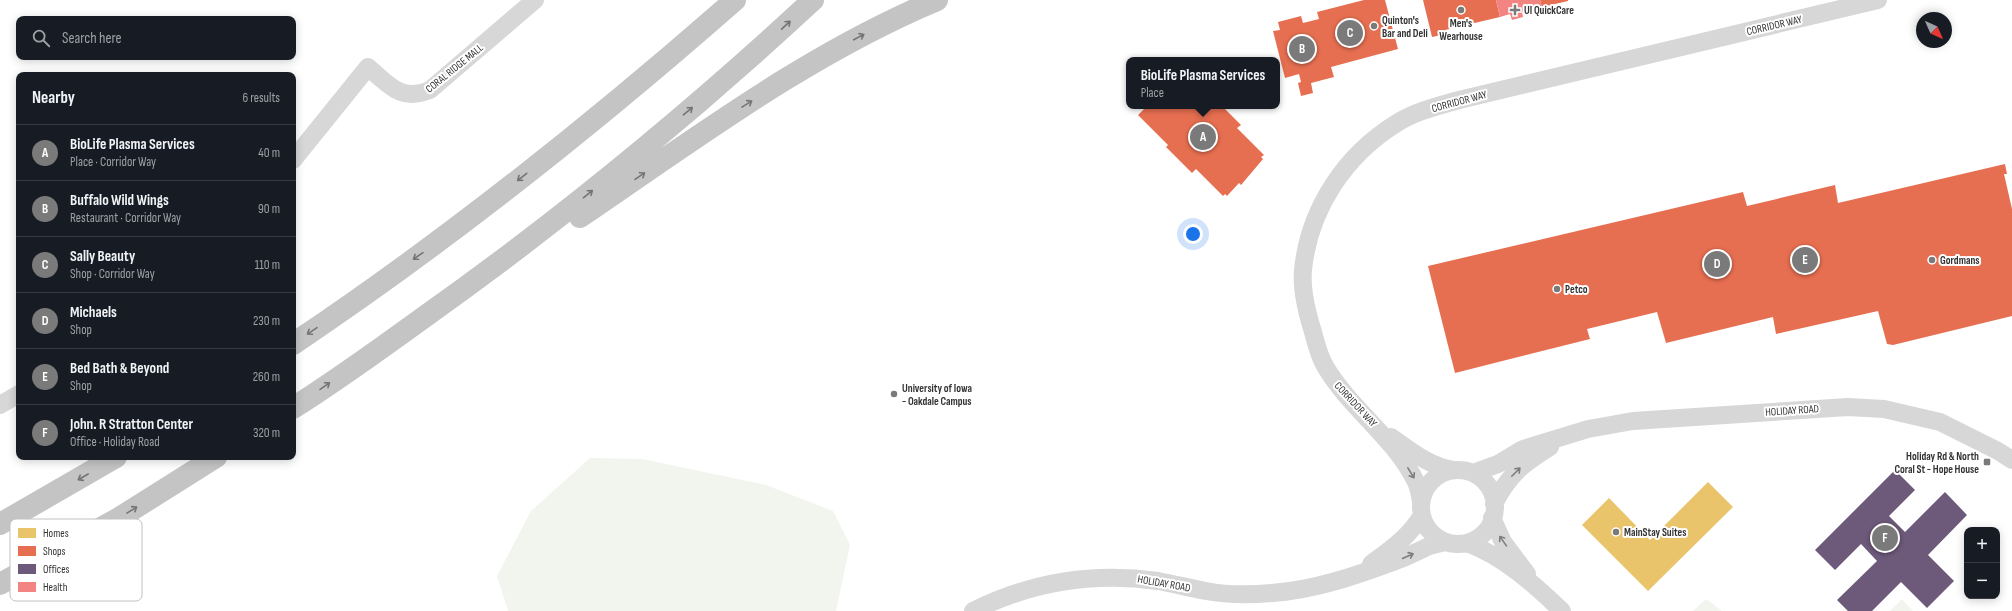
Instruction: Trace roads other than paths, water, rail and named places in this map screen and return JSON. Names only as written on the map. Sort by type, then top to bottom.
[{"type":"highway","points":[[541,163],[713,0]]},
{"type":"highway","points":[[296,342],[435,244],[541,163],[647,77],[735,0]]},
{"type":"highway","points":[[408,329],[549,225],[630,160],[736,70],[813,0]]},
{"type":"highway","points":[[296,406],[408,329],[525,254],[739,109],[809,64],[862,35],[937,0]]},
{"type":"highway","points":[[0,524],[111,460]]},
{"type":"highway","points":[[117,519],[211,460]]},
{"type":"highway","points":[[0,584],[10,578]]},
{"type":"street","name":"CORAL RIDGE MALL","points":[[296,156],[368,67],[397,92],[408,95],[420,94],[430,90],[535,0]]},
{"type":"street","name":"CORRIDOR WAY","points":[[1421,509],[1417,483],[1380,430],[1351,401],[1334,381],[1324,365],[1308,318],[1304,294],[1303,271],[1308,244],[1327,191],[1343,170],[1377,136],[1398,122],[1418,112],[1453,102],[1878,0]]},
{"type":"street","points":[[0,405],[16,396]]},
{"type":"street","name":"HOLIDAY ROAD","points":[[1358,574],[1402,541],[1416,525],[1430,483],[1441,474],[1453,470],[1473,473],[1492,467],[1522,449],[1563,438],[1588,429],[1633,421],[1842,407],[1884,409],[1940,422],[1987,444],[2012,460]]},
{"type":"street","name":"CORRIDOR WAY","points":[[1380,430],[1427,462],[1440,468],[1453,470]]},
{"type":"street","name":"HOLIDAY ROAD","points":[[973,611],[1017,592],[1074,579],[1130,578],[1207,591],[1242,594],[1273,593],[1303,589],[1358,574],[1398,560],[1424,548],[1446,542],[1459,544],[1481,536],[1490,526],[1493,511],[1504,485],[1520,468],[1563,438]]},
{"type":"street","points":[[1473,473],[1481,478],[1490,488],[1494,497],[1493,511],[1503,542],[1520,562],[1534,584]]},
{"type":"street","points":[[1421,509],[1428,528],[1436,538],[1446,542]]},
{"type":"street","points":[[1467,542],[1492,553],[1534,584],[1562,611]]},
{"type":"place","name":"Men's Wearhouse","points":[[1461,10]]},
{"type":"place","name":"UI QuickCare","points":[[1515,10]]},
{"type":"place","name":"Quinton's Bar and Deli","points":[[1374,26]]},
{"type":"place","name":"Sally Beauty","points":[[1350,33]]},
{"type":"place","name":"Buffalo Wild Wings","points":[[1302,49]]},
{"type":"place","name":"BioLife Plasma Services","points":[[1203,137]]},
{"type":"place","name":"Bed Bath & Beyond","points":[[1805,260]]},
{"type":"place","name":"Gordmans","points":[[1932,260]]},
{"type":"place","name":"Michaels","points":[[1717,264]]},
{"type":"place","name":"Petco","points":[[1557,289]]},
{"type":"place","name":"University of Iowa - Oakdale Campus","points":[[894,394]]},
{"type":"place","name":"Holiday Rd & North Coral St - Hope House","points":[[1987,462]]},
{"type":"place","name":"MainStay Suites","points":[[1616,532]]},
{"type":"place","name":"John. R Stratton Center","points":[[1885,538]]}]
